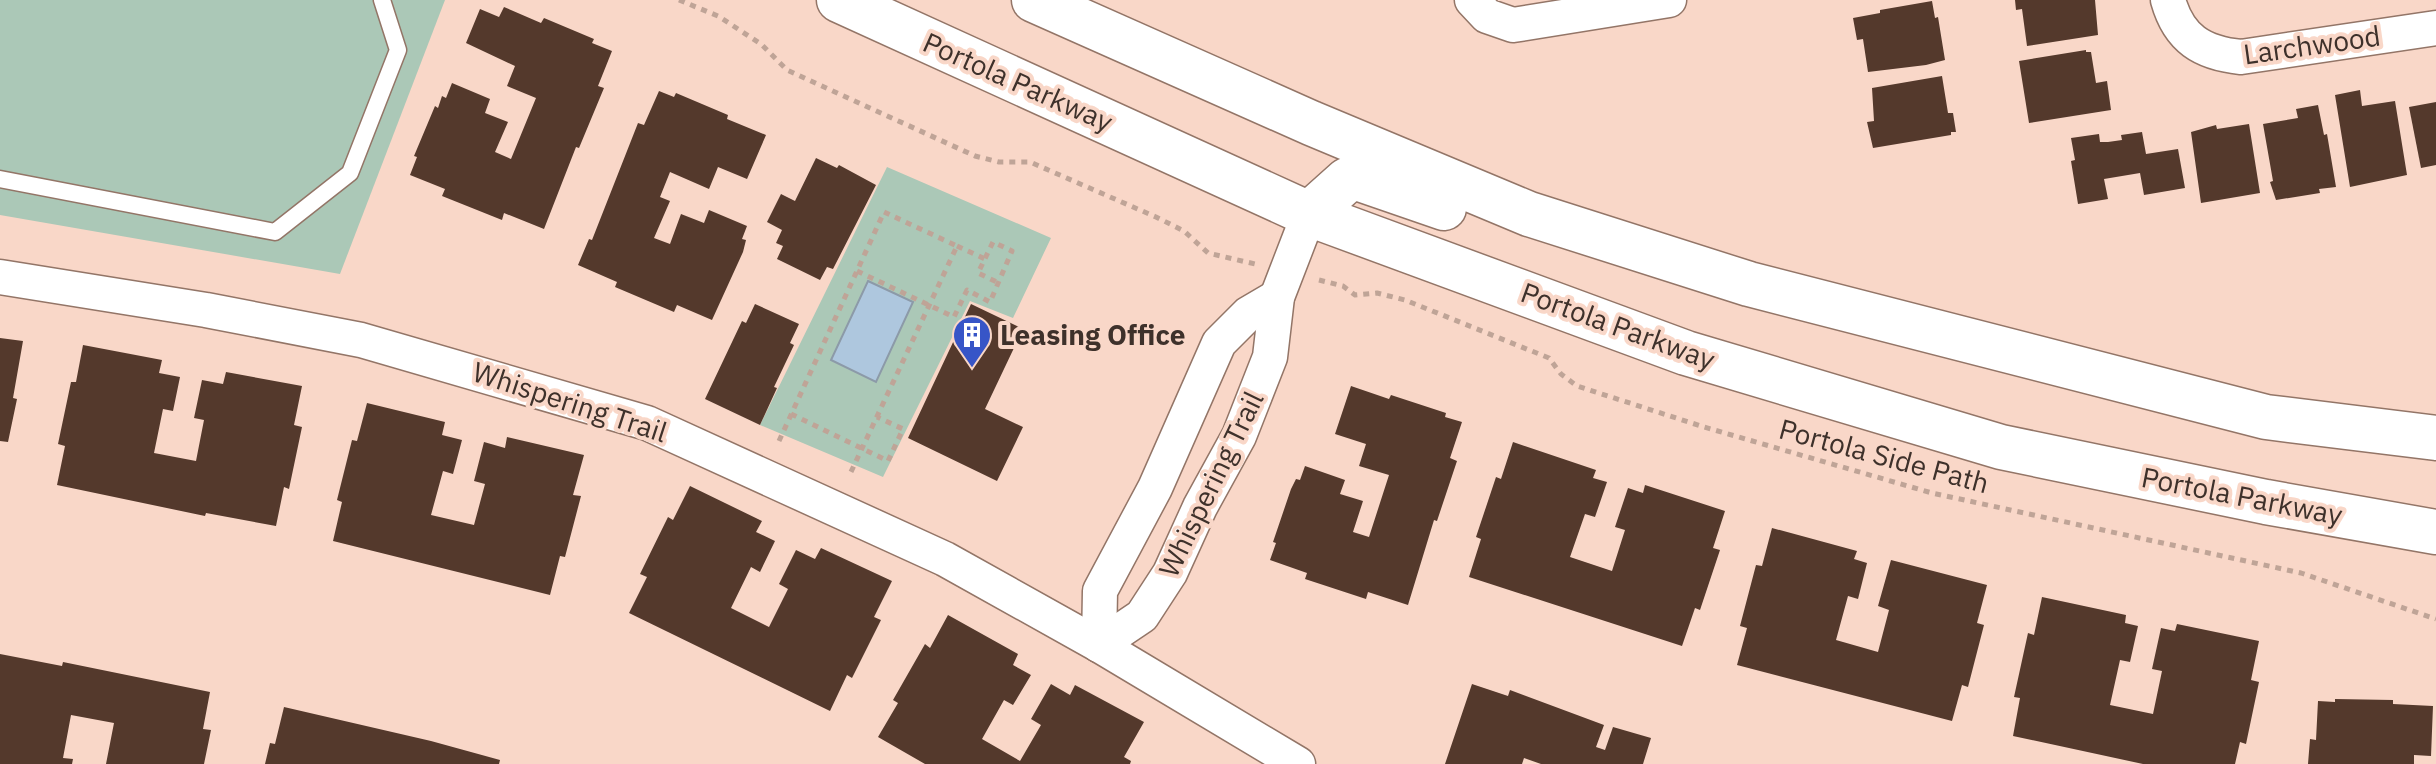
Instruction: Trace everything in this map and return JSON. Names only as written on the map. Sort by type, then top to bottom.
[{"type":"main road","name":"Portola Parkway","points":[[839,0],[1309,214],[1686,353],[2001,447],[2266,502],[2436,532]]},
{"type":"main road","points":[[1034,0],[1311,123],[1529,214],[1749,284],[2266,417],[2436,438]]},
{"type":"main road","points":[[1309,214],[1354,177],[1456,211],[1529,214]]},
{"type":"street","points":[[1472,0],[1487,16],[1513,25],[1669,0]]},
{"type":"street","name":"Larchwood","points":[[2168,0],[2178,27],[2197,45],[2217,55],[2241,57],[2436,28]]},
{"type":"street","name":"Whispering Trail","points":[[1099,645],[1142,616],[1170,573],[1200,507],[1239,436],[1270,357],[1277,297],[1309,214]]},
{"type":"street","name":"Whispering Trail","points":[[0,277],[206,310],[361,340],[647,423],[945,559],[1099,645],[1298,764]]},
{"type":"street","name":"Whispering Trail","points":[[1099,645],[1100,591],[1155,488],[1219,343],[1248,314],[1277,297]]},
{"type":"lane","points":[[0,179],[275,232],[350,173],[398,50],[382,0]]},
{"type":"path","points":[[679,0],[718,16],[761,44],[787,70],[975,156],[999,162],[1030,162],[1184,231],[1208,253]]},
{"type":"path","points":[[779,441],[884,212],[985,259]]},
{"type":"path","points":[[857,271],[954,317],[967,290],[990,302],[999,283],[1012,251],[993,242],[978,273],[999,283]]},
{"type":"path","points":[[850,474],[957,246]]},
{"type":"path","name":"Portola Side Path","points":[[1343,286],[1355,295],[1377,293],[1405,300],[1468,324],[1549,358],[1561,374],[1577,386],[1704,427],[1932,493],[2301,573],[2436,619]]},
{"type":"path","points":[[791,414],[888,461],[903,429],[877,417]]},
{"type":"green space","points":[[0,0],[445,0],[340,274],[0,215]]},
{"type":"green space","points":[[887,167],[1051,238],[1013,318],[970,301],[883,477],[760,425]]},
{"type":"water","points":[[868,281],[913,302],[876,382],[831,360]]},
{"type":"building","points":[[2015,0],[2095,0],[2098,35],[2027,46],[2022,9],[2016,10]]},
{"type":"building","points":[[1932,1],[1935,18],[1938,17],[1945,60],[1868,72],[1863,39],[1857,40],[1853,18]]},
{"type":"building","points":[[504,7],[541,23],[544,18],[594,39],[592,43],[612,51],[598,86],[604,88],[579,148],[576,147],[544,229],[504,213],[502,220],[442,196],[445,189],[410,175],[417,157],[414,156],[435,106],[438,108],[442,96],[446,98],[452,83],[490,99],[485,113],[508,122],[495,152],[511,159],[536,98],[507,86],[515,66],[466,43],[480,9],[499,17]]},
{"type":"building","points":[[2086,50],[2091,52],[2096,83],[2107,81],[2111,110],[2029,123],[2019,61]]},
{"type":"building","points":[[1942,76],[1948,113],[1953,113],[1956,132],[1873,148],[1867,122],[1874,121],[1872,88]]},
{"type":"building","points":[[2360,90],[2362,106],[2395,101],[2407,175],[2350,187],[2335,95]]},
{"type":"building","points":[[659,91],[674,97],[676,93],[766,135],[747,179],[718,167],[709,189],[670,172],[660,197],[670,201],[654,238],[670,244],[681,214],[704,223],[709,210],[747,226],[742,239],[746,240],[743,252],[712,320],[677,305],[674,312],[615,287],[617,282],[578,265],[589,239],[592,240],[638,123],[644,125]]},
{"type":"building","points":[[2436,102],[2436,165],[2421,168],[2409,107]]},
{"type":"building","points":[[2318,105],[2324,135],[2327,134],[2336,187],[2319,189],[2320,193],[2276,200],[2270,182],[2273,181],[2263,124],[2298,118],[2296,109]]},
{"type":"building","points":[[2249,124],[2260,193],[2201,203],[2191,132],[2216,125],[2217,129]]},
{"type":"building","points":[[2142,132],[2146,154],[2178,149],[2185,188],[2144,195],[2140,173],[2104,179],[2108,199],[2078,204],[2071,161],[2075,160],[2071,138],[2099,134],[2100,142],[2108,142],[2122,140],[2121,135]]},
{"type":"building","points":[[816,158],[837,168],[839,165],[876,185],[833,269],[827,267],[820,280],[777,259],[783,246],[776,243],[782,230],[767,222],[781,194],[795,201]]},
{"type":"building","points":[[755,304],[799,324],[790,343],[794,345],[760,425],[705,399],[742,321],[746,323]]},
{"type":"building","name":"Leasing Office","points":[[971,304],[1023,329],[985,409],[1023,427],[997,481],[908,438]]},
{"type":"building","points":[[0,338],[23,341],[13,398],[17,399],[8,442],[0,441]]},
{"type":"building","points":[[83,345],[162,360],[159,373],[180,377],[173,411],[163,409],[154,453],[196,461],[204,420],[194,418],[202,380],[223,384],[226,372],[302,386],[294,425],[302,427],[289,489],[284,487],[276,526],[206,513],[205,516],[57,485],[65,446],[58,444],[71,382],[76,382]]},
{"type":"building","points":[[1351,386],[1389,399],[1391,395],[1446,413],[1445,417],[1462,422],[1450,458],[1457,461],[1437,521],[1434,520],[1408,605],[1368,592],[1366,599],[1305,579],[1307,573],[1270,560],[1291,489],[1296,479],[1300,480],[1305,466],[1345,480],[1340,494],[1363,501],[1353,532],[1369,537],[1389,475],[1359,466],[1366,444],[1335,434]]},
{"type":"building","points":[[367,403],[445,422],[442,435],[462,440],[453,474],[443,471],[431,515],[474,525],[485,484],[474,481],[484,442],[505,448],[507,437],[584,455],[573,495],[581,496],[565,557],[560,556],[550,595],[333,541],[342,502],[337,500],[352,440],[357,441]]},
{"type":"building","points":[[1513,442],[1596,470],[1593,478],[1607,482],[1595,517],[1585,514],[1570,557],[1612,571],[1625,530],[1615,527],[1628,488],[1643,493],[1645,485],[1725,511],[1713,548],[1720,550],[1700,610],[1695,608],[1682,646],[1469,577],[1481,539],[1476,537],[1496,477],[1501,479]]},
{"type":"building","points":[[690,486],[762,521],[756,532],[775,541],[760,572],[751,567],[731,608],[769,627],[788,589],[779,584],[796,550],[815,559],[821,548],[892,581],[874,617],[881,620],[852,678],[847,675],[830,711],[629,613],[647,577],[640,574],[668,517],[673,520]]},
{"type":"building","points":[[1772,528],[1857,551],[1854,559],[1867,563],[1858,599],[1848,596],[1836,640],[1878,652],[1889,610],[1878,606],[1891,560],[1987,585],[1977,623],[1984,625],[1968,687],[1962,685],[1952,721],[1737,665],[1747,628],[1740,626],[1756,565],[1762,566]]},
{"type":"building","points":[[2042,597],[2126,615],[2125,623],[2138,626],[2130,662],[2120,660],[2110,705],[2153,714],[2162,671],[2152,669],[2161,628],[2175,631],[2177,624],[2259,641],[2251,680],[2259,682],[2246,744],[2240,742],[2235,764],[2143,764],[2013,736],[2020,698],[2014,697],[2028,633],[2034,635]]},
{"type":"building","points":[[948,615],[1018,654],[1013,665],[1031,675],[1013,705],[1004,700],[982,739],[1020,761],[1041,725],[1031,719],[1051,684],[1070,695],[1075,685],[1144,722],[1124,757],[1131,761],[1130,764],[925,764],[878,737],[898,703],[893,700],[925,644],[930,648]]},
{"type":"building","points":[[0,654],[62,666],[63,662],[210,692],[203,729],[211,730],[204,764],[106,764],[114,723],[71,715],[63,758],[73,759],[72,764],[0,764]]},
{"type":"building","points":[[1472,684],[1508,696],[1510,690],[1604,725],[1596,747],[1605,750],[1613,727],[1651,738],[1643,764],[1541,764],[1524,758],[1522,764],[1445,764]]},
{"type":"building","points":[[2335,699],[2393,700],[2393,704],[2433,706],[2431,756],[2414,755],[2414,764],[2308,764],[2310,739],[2316,740],[2318,701],[2335,702]]},
{"type":"building","points":[[284,707],[431,741],[500,760],[499,764],[265,764],[270,743],[275,744]]},
{"type":"place","name":"Leasing Office","points":[[972,369]]}]
